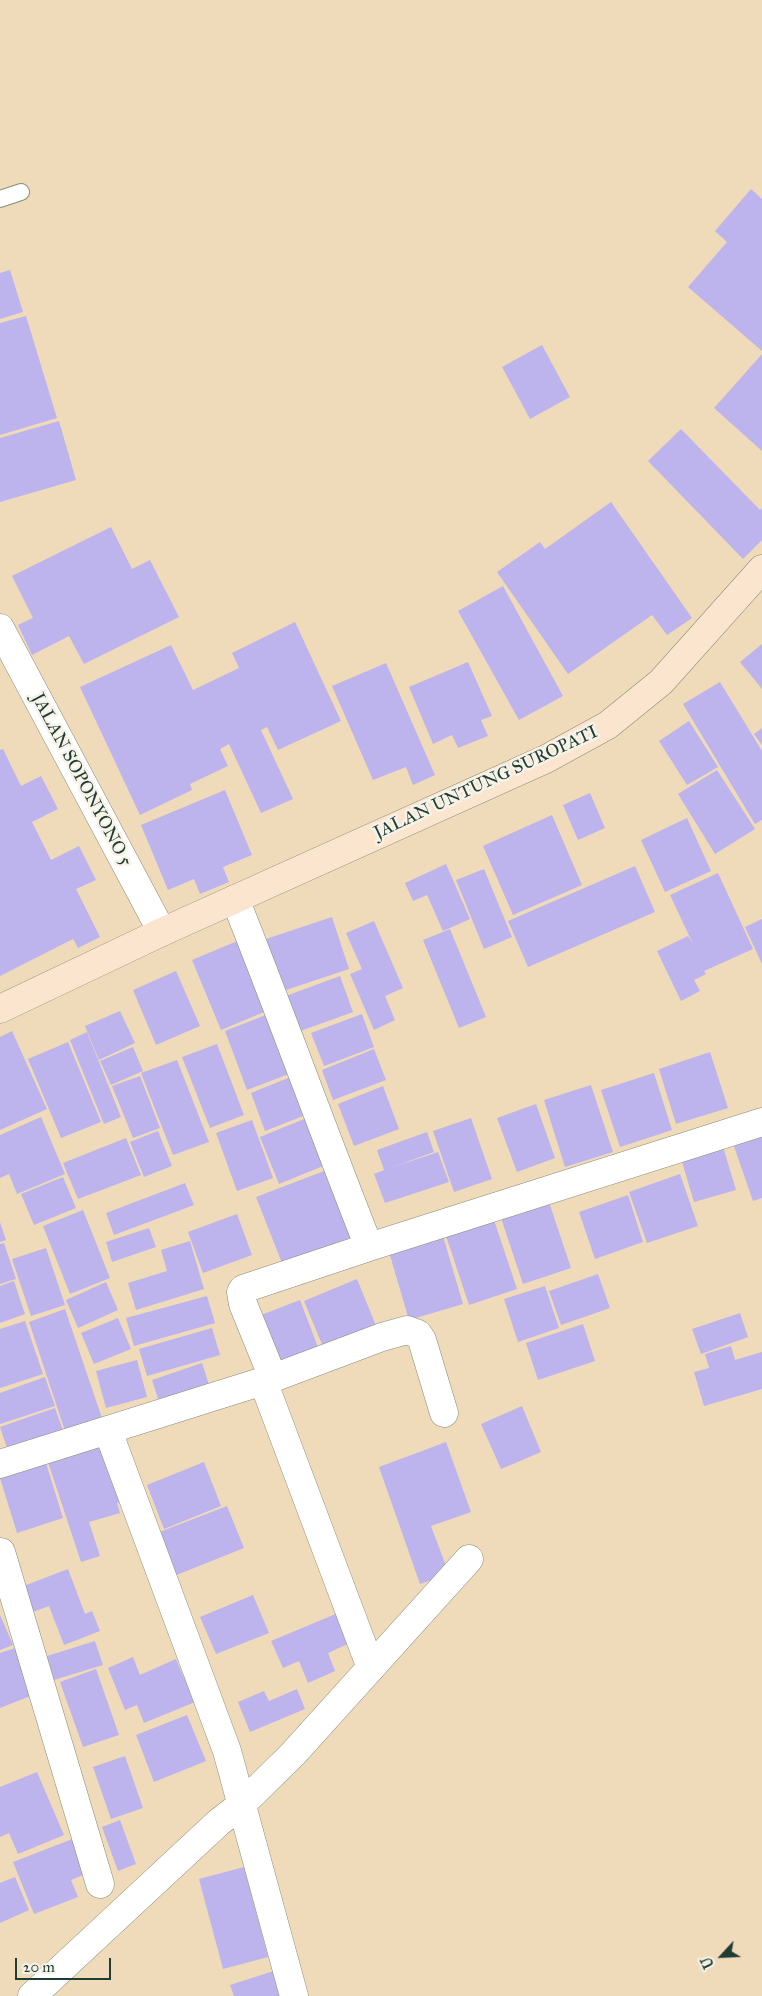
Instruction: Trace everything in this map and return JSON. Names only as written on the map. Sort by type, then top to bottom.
[{"type":"main road","name":"JALAN UNTUNG SUROPATI","points":[[0,1009],[234,899],[546,759],[608,725],[661,682],[762,568]]},
{"type":"street","name":"JALAN SOPONYONO 5","points":[[0,628],[162,932]]},
{"type":"street","points":[[234,899],[277,1005],[310,1098],[369,1247]]},
{"type":"street","points":[[371,1668],[268,1380],[243,1304],[241,1292],[243,1289],[762,1122]]},
{"type":"street","points":[[0,1464],[268,1380],[382,1336],[407,1330],[418,1334],[422,1340],[444,1413]]},
{"type":"street","points":[[108,1431],[227,1751],[294,1996]]},
{"type":"street","points":[[0,1549],[100,1884]]},
{"type":"street","points":[[32,1996],[219,1822],[241,1805],[293,1754],[469,1559]]},
{"type":"lane","points":[[0,198],[21,192]]},
{"type":"building","points":[[751,189],[762,199],[762,351],[688,287],[727,242],[715,231]]},
{"type":"building","points":[[10,270],[23,312],[0,319],[0,273]]},
{"type":"building","points":[[26,316],[57,418],[0,435],[0,323]]},
{"type":"building","points":[[542,345],[570,397],[530,419],[502,367]]},
{"type":"building","points":[[762,354],[762,451],[714,408]]},
{"type":"building","points":[[59,421],[76,480],[0,502],[0,438]]},
{"type":"building","points":[[681,429],[760,510],[762,508],[762,540],[743,559],[648,461]]},
{"type":"building","points":[[611,502],[692,618],[667,635],[652,615],[568,674],[497,572],[540,542],[545,549]]},
{"type":"building","points":[[111,527],[132,569],[150,560],[179,617],[84,664],[69,636],[32,655],[18,625],[33,618],[12,576]]},
{"type":"building","points":[[503,586],[563,696],[519,720],[458,611]]},
{"type":"building","points":[[295,622],[341,721],[278,750],[267,727],[261,730],[293,799],[261,813],[229,744],[220,749],[228,766],[190,784],[192,790],[140,815],[80,687],[171,645],[193,690],[239,668],[232,653]]},
{"type":"building","points":[[762,644],[762,689],[740,662]]},
{"type":"building","points":[[468,662],[492,716],[481,720],[488,736],[458,748],[452,735],[433,744],[409,687]]},
{"type":"building","points":[[386,663],[435,775],[413,785],[406,767],[373,780],[332,686]]},
{"type":"building","points":[[720,682],[762,751],[762,820],[755,824],[683,704]]},
{"type":"building","points":[[689,721],[718,767],[687,785],[659,741]]},
{"type":"building","points":[[762,728],[762,745],[754,734]]},
{"type":"building","points":[[3,749],[21,786],[41,776],[58,809],[32,822],[51,860],[79,846],[96,880],[76,889],[100,937],[78,948],[73,939],[0,976],[0,750]]},
{"type":"building","points":[[717,770],[755,829],[715,854],[678,794]]},
{"type":"building","points":[[225,790],[252,855],[223,867],[229,882],[200,894],[194,879],[168,890],[141,825]]},
{"type":"building","points":[[590,793],[605,828],[578,840],[563,805]]},
{"type":"building","points":[[552,815],[582,885],[513,915],[483,846]]},
{"type":"building","points":[[687,818],[711,871],[665,892],[641,840]]},
{"type":"building","points":[[446,864],[470,919],[443,931],[427,895],[413,901],[405,883]]},
{"type":"building","points":[[635,866],[655,912],[528,967],[508,921]]},
{"type":"building","points":[[484,869],[512,937],[484,949],[456,880]]},
{"type":"building","points":[[718,873],[753,949],[704,971],[706,974],[694,980],[700,991],[681,1001],[657,951],[688,936],[693,944],[670,895]]},
{"type":"building","points":[[332,917],[349,969],[280,992],[263,940]]},
{"type":"building","points":[[762,919],[762,964],[745,927]]},
{"type":"building","points":[[374,921],[403,988],[385,996],[395,1020],[374,1030],[350,974],[362,969],[346,933]]},
{"type":"building","points":[[450,929],[486,1017],[459,1028],[423,940]]},
{"type":"building","points":[[247,937],[276,1007],[221,1030],[192,960]]},
{"type":"building","points":[[176,971],[200,1026],[156,1045],[133,990]]},
{"type":"building","points":[[340,976],[353,1012],[295,1033],[283,997]]},
{"type":"building","points":[[120,1011],[135,1043],[99,1060],[85,1026]]},
{"type":"building","points":[[271,1013],[294,1072],[247,1090],[225,1031]]},
{"type":"building","points":[[362,1014],[374,1047],[324,1066],[311,1033]]},
{"type":"building","points":[[12,1031],[47,1109],[0,1130],[0,1037]]},
{"type":"building","points":[[87,1032],[121,1117],[104,1124],[70,1040]]},
{"type":"building","points":[[68,1042],[101,1122],[61,1138],[28,1059]]},
{"type":"building","points":[[217,1044],[244,1115],[210,1128],[182,1057]]},
{"type":"building","points":[[133,1047],[143,1071],[111,1085],[100,1061]]},
{"type":"building","points":[[374,1049],[386,1080],[333,1100],[322,1070]]},
{"type":"building","points":[[710,1052],[728,1108],[676,1124],[659,1069]]},
{"type":"building","points":[[177,1060],[209,1142],[173,1155],[141,1073]]},
{"type":"building","points":[[654,1073],[672,1130],[620,1147],[601,1090]]},
{"type":"building","points":[[298,1074],[313,1112],[265,1131],[251,1093]]},
{"type":"building","points":[[140,1076],[160,1128],[133,1138],[112,1086]]},
{"type":"building","points":[[591,1085],[613,1152],[565,1167],[544,1100]]},
{"type":"building","points":[[383,1086],[399,1129],[354,1146],[338,1104]]},
{"type":"building","points":[[536,1104],[555,1158],[517,1172],[497,1118]]},
{"type":"building","points":[[41,1117],[65,1174],[17,1194],[9,1174],[0,1178],[0,1135]]},
{"type":"building","points":[[309,1117],[328,1164],[279,1184],[260,1137]]},
{"type":"building","points":[[471,1118],[492,1179],[454,1192],[433,1131]]},
{"type":"building","points":[[252,1120],[273,1178],[237,1191],[216,1133]]},
{"type":"building","points":[[762,1124],[762,1198],[753,1201],[730,1135]]},
{"type":"building","points":[[158,1131],[172,1166],[144,1177],[130,1142]]},
{"type":"building","points":[[427,1132],[434,1152],[390,1168],[438,1152],[449,1182],[385,1203],[374,1174],[384,1170],[377,1150]]},
{"type":"building","points":[[126,1138],[141,1175],[78,1199],[63,1163]]},
{"type":"building","points":[[721,1140],[736,1190],[694,1202],[679,1152]]},
{"type":"building","points":[[332,1168],[358,1235],[282,1263],[256,1197]]},
{"type":"building","points":[[680,1174],[698,1226],[647,1243],[629,1192]]},
{"type":"building","points":[[63,1177],[76,1208],[34,1225],[21,1194]]},
{"type":"building","points":[[185,1183],[194,1205],[114,1235],[106,1213]]},
{"type":"building","points":[[628,1195],[643,1242],[595,1259],[579,1212]]},
{"type":"building","points":[[548,1199],[571,1268],[523,1284],[500,1215]]},
{"type":"building","points":[[83,1210],[110,1278],[70,1294],[43,1226]]},
{"type":"building","points":[[237,1214],[252,1255],[203,1273],[188,1232]]},
{"type":"building","points":[[492,1214],[517,1289],[469,1305],[444,1230]]},
{"type":"building","points":[[0,1222],[6,1240],[0,1242]]},
{"type":"building","points":[[149,1228],[156,1247],[112,1262],[106,1242]]},
{"type":"building","points":[[443,1236],[463,1304],[409,1320],[389,1252]]},
{"type":"building","points":[[190,1241],[204,1289],[136,1310],[128,1283],[167,1271],[161,1250]]},
{"type":"building","points":[[4,1243],[16,1279],[0,1284],[0,1244]]},
{"type":"building","points":[[46,1248],[65,1305],[31,1316],[12,1259]]},
{"type":"building","points":[[598,1274],[610,1308],[561,1325],[549,1291]]},
{"type":"building","points":[[357,1279],[379,1333],[326,1354],[304,1301]]},
{"type":"building","points":[[14,1281],[25,1314],[0,1323],[0,1286]]},
{"type":"building","points":[[106,1282],[118,1310],[78,1328],[66,1300]]},
{"type":"building","points":[[545,1286],[559,1328],[518,1342],[504,1299]]},
{"type":"building","points":[[207,1296],[215,1323],[134,1346],[126,1318]]},
{"type":"building","points":[[300,1300],[321,1355],[281,1370],[261,1315]]},
{"type":"building","points":[[65,1309],[105,1427],[68,1440],[29,1322]]},
{"type":"building","points":[[740,1313],[748,1337],[701,1354],[692,1329]]},
{"type":"building","points":[[118,1318],[131,1349],[94,1364],[81,1333]]},
{"type":"building","points":[[25,1321],[43,1374],[0,1388],[0,1329]]},
{"type":"building","points":[[583,1324],[595,1361],[538,1380],[526,1343]]},
{"type":"building","points":[[212,1328],[220,1355],[147,1376],[139,1349]]},
{"type":"building","points":[[731,1346],[735,1360],[762,1352],[762,1389],[704,1406],[694,1372],[709,1368],[705,1354]]},
{"type":"building","points":[[137,1360],[147,1397],[106,1408],[96,1371]]},
{"type":"building","points":[[202,1363],[211,1391],[161,1408],[152,1380]]},
{"type":"building","points":[[45,1377],[55,1406],[0,1424],[0,1393]]},
{"type":"building","points":[[522,1406],[541,1452],[501,1469],[481,1424]]},
{"type":"building","points":[[55,1408],[66,1439],[10,1457],[0,1427]]},
{"type":"building","points":[[446,1442],[471,1512],[431,1526],[449,1574],[420,1584],[379,1467]]},
{"type":"building","points":[[105,1443],[124,1500],[117,1503],[120,1513],[89,1522],[100,1556],[81,1562],[48,1462]]},
{"type":"building","points":[[204,1462],[221,1506],[164,1529],[147,1485]]},
{"type":"building","points":[[46,1463],[63,1518],[17,1533],[0,1478]]},
{"type":"building","points":[[227,1506],[244,1548],[174,1576],[157,1533]]},
{"type":"building","points":[[68,1569],[85,1614],[92,1611],[100,1631],[64,1645],[49,1606],[30,1613],[21,1587]]},
{"type":"building","points":[[253,1595],[269,1633],[216,1654],[200,1617]]},
{"type":"building","points":[[338,1613],[350,1643],[328,1653],[335,1671],[308,1683],[299,1661],[283,1668],[271,1641]]},
{"type":"building","points":[[0,1615],[13,1645],[0,1650]]},
{"type":"building","points":[[95,1641],[103,1665],[54,1680],[47,1656]]},
{"type":"building","points":[[15,1648],[33,1695],[0,1708],[0,1653]]},
{"type":"building","points":[[133,1657],[140,1675],[176,1659],[184,1678],[189,1675],[200,1700],[144,1723],[137,1705],[125,1710],[108,1668]]},
{"type":"building","points":[[96,1669],[119,1735],[83,1747],[60,1682]]},
{"type":"building","points":[[297,1689],[305,1709],[250,1732],[238,1702],[264,1691],[269,1701]]},
{"type":"building","points":[[187,1715],[206,1761],[154,1782],[136,1735]]},
{"type":"building","points":[[125,1756],[143,1808],[111,1819],[93,1767]]},
{"type":"building","points":[[37,1772],[64,1835],[18,1854],[9,1833],[0,1837],[0,1787]]},
{"type":"building","points":[[120,1820],[136,1864],[118,1871],[102,1827]]},
{"type":"building","points":[[75,1838],[88,1873],[71,1880],[78,1897],[34,1914],[13,1862]]},
{"type":"building","points":[[244,1867],[268,1957],[223,1969],[199,1879]]},
{"type":"building","points":[[15,1877],[29,1910],[0,1923],[0,1883]]},
{"type":"building","points":[[277,1970],[283,1996],[234,1996],[230,1985]]}]
